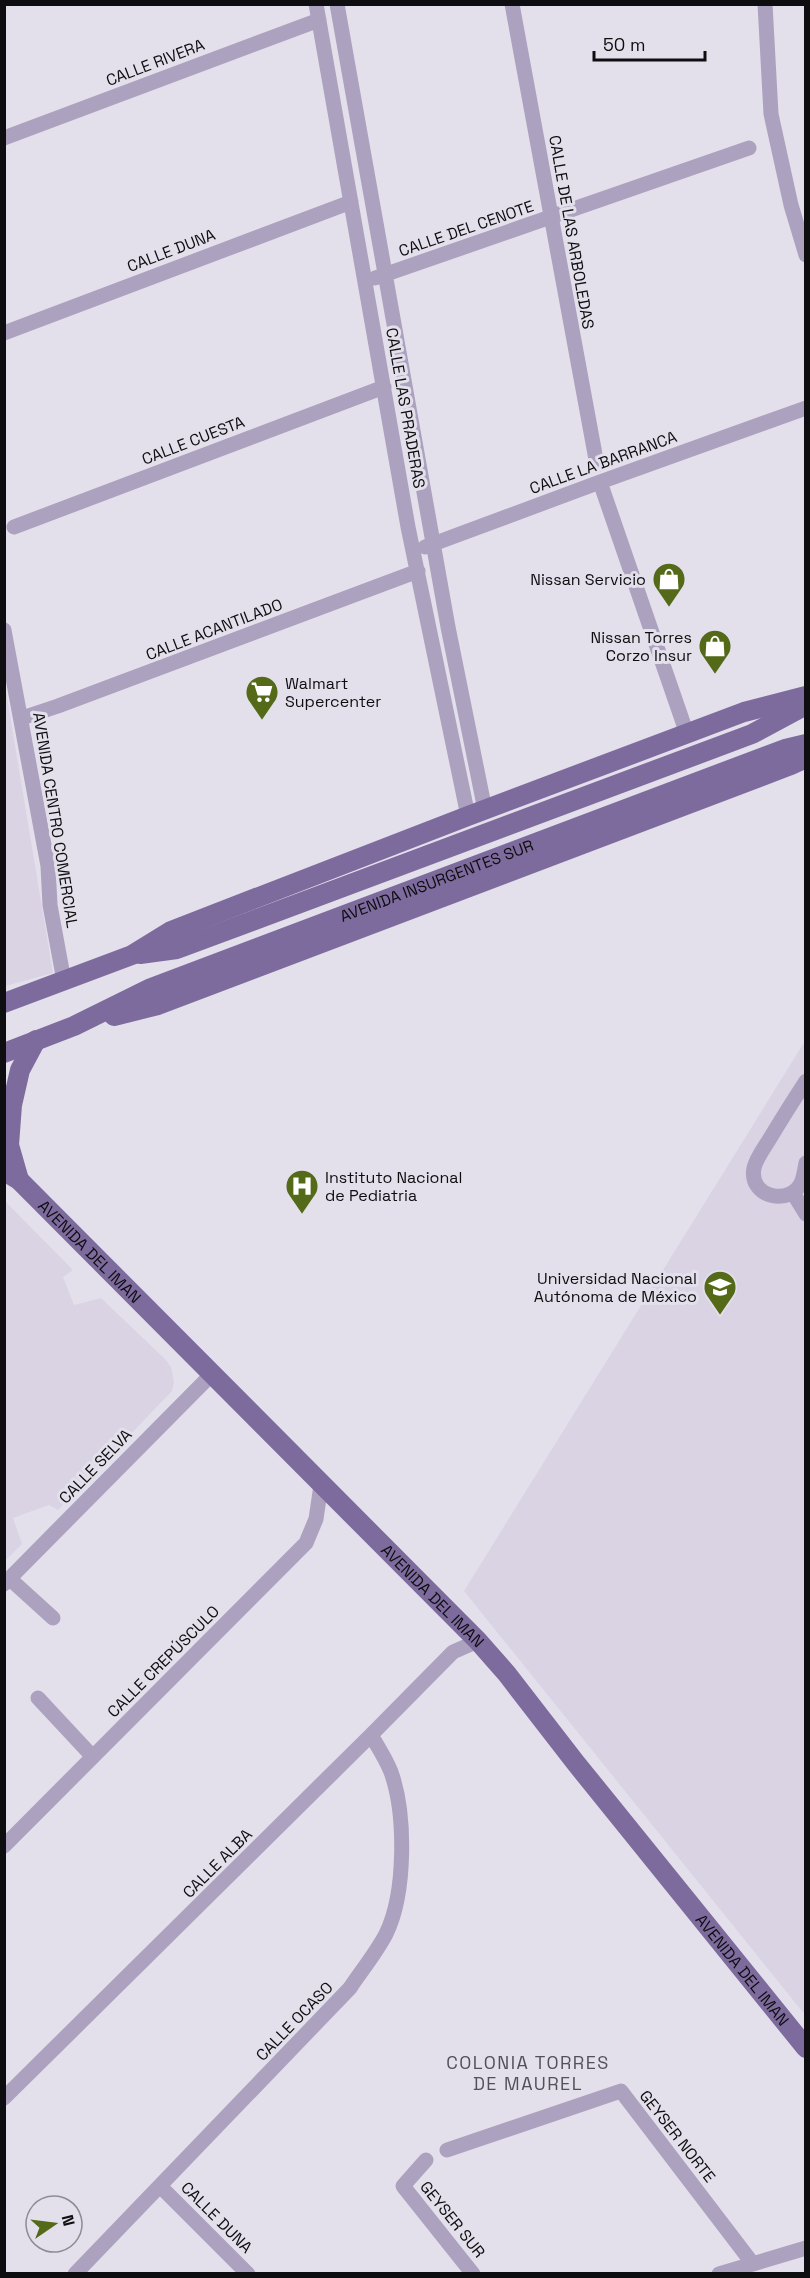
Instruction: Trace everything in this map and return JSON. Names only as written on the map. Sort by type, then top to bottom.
[{"type":"main road","name":"AVENIDA INSURGENTES SUR","points":[[4,1003],[132,955],[171,931],[477,813],[744,712],[806,696]]},
{"type":"main road","name":"AVENIDA INSURGENTES SUR","points":[[132,955],[177,949],[188,945],[752,734],[806,705]]},
{"type":"main road","name":"AVENIDA INSURGENTES SUR","points":[[74,1026],[151,988],[785,749],[806,744]]},
{"type":"main road","name":"AVENIDA INSURGENTES SUR","points":[[4,1053],[74,1026],[169,1001],[780,770],[806,758]]},
{"type":"main road","name":"AVENIDA DEL IMAN","points":[[36,1040],[9,1097],[9,1145],[12,1176],[478,1641],[507,1674],[575,1762],[806,2048]]},
{"type":"street","name":"CALLE LAS PRADERAS","points":[[337,4],[434,543],[477,813]]},
{"type":"street","name":"CALLE DE LAS ARBOLEDAS","points":[[512,4],[597,465]]},
{"type":"street","points":[[765,4],[771,114],[791,205],[806,255]]},
{"type":"street","name":"CALLE LAS PRADERAS","points":[[318,12],[417,571],[477,813]]},
{"type":"street","name":"CALLE RIVERA","points":[[4,138],[318,12]]},
{"type":"street","name":"CALLE DEL CENOTE","points":[[365,282],[749,148]]},
{"type":"street","name":"CALLE DUNA","points":[[4,333],[351,202]]},
{"type":"street","name":"CALLE CUESTA","points":[[14,527],[384,387]]},
{"type":"street","name":"CALLE LA BARRANCA","points":[[414,552],[806,408]]},
{"type":"street","points":[[600,482],[687,734]]},
{"type":"street","name":"CALLE ACANTILADO","points":[[22,718],[417,571]]},
{"type":"street","name":"AVENIDA CENTRO COMERCIAL","points":[[4,630],[48,866],[50,905],[64,981]]},
{"type":"street","points":[[806,1081],[754,1169],[755,1182],[762,1192],[771,1196],[781,1197],[793,1193],[802,1182],[806,1163]]},
{"type":"street","points":[[793,1193],[806,1214]]},
{"type":"street","name":"CALLE SELVA","points":[[7,1581],[212,1375]]},
{"type":"street","name":"CALLE CREPÚSCULO","points":[[4,1846],[306,1543],[316,1519],[321,1485]]},
{"type":"street","points":[[7,1581],[53,1618]]},
{"type":"street","name":"CALLE ALBA","points":[[453,1652],[461,1624]]},
{"type":"street","name":"CALLE ALBA","points":[[4,2098],[453,1652],[478,1641]]},
{"type":"street","points":[[39,1698],[93,1757]]},
{"type":"street","name":"CALLE OCASO","points":[[75,2274],[350,1988],[386,1934],[397,1896],[402,1850],[400,1815],[390,1770],[371,1735]]},
{"type":"street","name":"GEYSER NORTE","points":[[447,2150],[621,2091],[753,2264]]},
{"type":"street","name":"GEYSER SUR","points":[[426,2160],[403,2186],[473,2274]]},
{"type":"street","name":"CALLE DUNA","points":[[161,2187],[248,2274]]},
{"type":"street","points":[[719,2274],[806,2248]]},
{"type":"shaded area","points":[[4,679],[53,973],[5,986],[4,986]]},
{"type":"shaded area","name":"Universidad Nacional Autónoma de México","points":[[805,1041],[805,2015],[464,1591]]},
{"type":"shaded area","points":[[5,1201],[73,1270],[63,1277],[74,1305],[101,1298],[166,1360],[171,1367],[174,1382],[172,1391],[58,1510],[49,1505],[13,1518],[22,1544],[5,1561]]},
{"type":"place","name":"Nissan Servicio","points":[[669,608]]},
{"type":"place","name":"Nissan Torres Corzo Insur","points":[[715,675]]},
{"type":"place","name":"Walmart Supercenter","points":[[262,721]]},
{"type":"place","name":"Instituto Nacional de Pediatria","points":[[302,1215]]},
{"type":"place","name":"Universidad Nacional Autónoma de México","points":[[720,1316]]},
{"type":"district","name":"COLONIA TORRES DE MAUREL","points":[[528,2073]]}]
